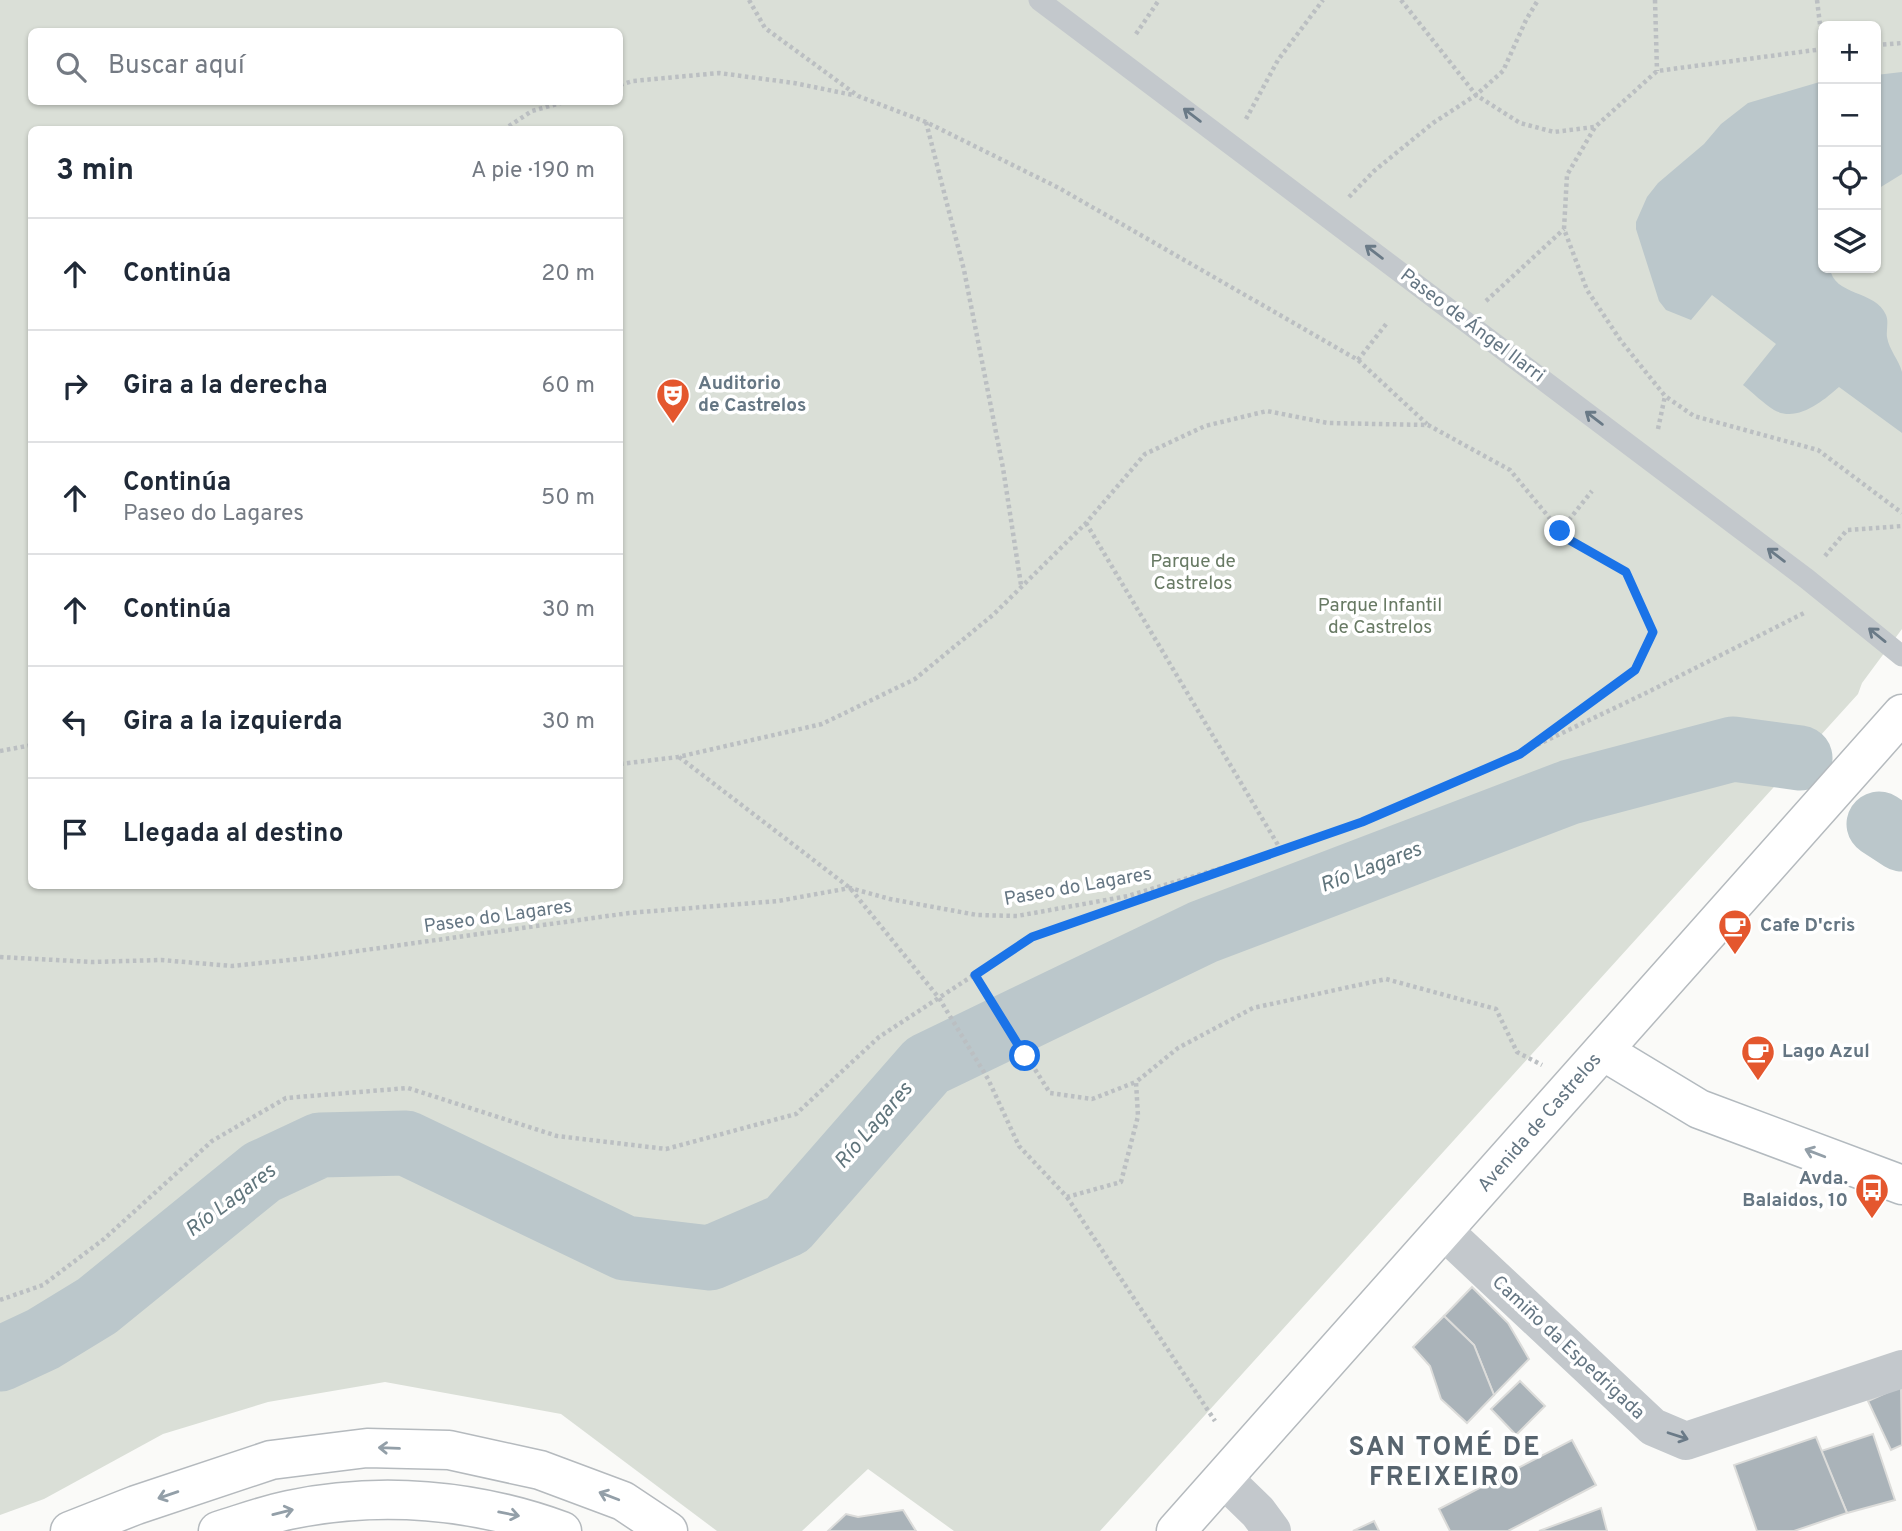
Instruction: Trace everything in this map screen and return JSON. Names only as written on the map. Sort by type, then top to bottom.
[{"type":"main road","name":"Avenida de Castrelos","points":[[1176,1531],[1902,714]]},
{"type":"main road","points":[[1603,1051],[1699,1109],[1902,1185]]},
{"type":"main road","points":[[71,1531],[136,1505],[271,1460],[367,1448],[449,1450],[540,1469],[623,1501],[668,1531]]},
{"type":"main road","points":[[218,1531],[289,1510],[371,1499],[450,1502],[526,1517],[562,1531]]},
{"type":"street","name":"Camiño da Espedrigada","points":[[1444,1231],[1653,1427],[1686,1441],[1902,1369]]},
{"type":"street","points":[[1224,1479],[1272,1531]]},
{"type":"lane","name":"Paseo de Ángel Ilarri","points":[[1039,0],[1807,579],[1902,656]]},
{"type":"path","points":[[749,0],[765,28],[858,96]]},
{"type":"path","points":[[1136,34],[1158,0]]},
{"type":"path","points":[[1246,119],[1278,60],[1323,0]]},
{"type":"path","points":[[1401,0],[1476,96],[1520,123],[1555,132],[1595,127]]},
{"type":"path","points":[[1349,197],[1374,171],[1433,123],[1476,96],[1503,71],[1538,0]]},
{"type":"path","points":[[1655,0],[1657,71]]},
{"type":"path","points":[[1817,0],[1820,21]]},
{"type":"path","points":[[1881,45],[1902,43]]},
{"type":"path","points":[[1818,50],[1657,71],[1595,127],[1567,176],[1564,229],[1587,290],[1621,341],[1665,396],[1694,416],[1818,450],[1902,513]]},
{"type":"path","points":[[623,84],[719,73],[794,83],[858,96],[926,122],[1059,188],[1358,360],[1428,425],[1510,470],[1566,538],[1626,572],[1653,632],[1635,670],[1520,754]]},
{"type":"path","points":[[509,126],[531,111],[553,105]]},
{"type":"path","points":[[926,122],[964,270],[1003,468],[1021,586]]},
{"type":"path","points":[[1486,301],[1564,229]]},
{"type":"path","points":[[1358,360],[1387,323]]},
{"type":"path","points":[[1658,429],[1665,396]]},
{"type":"path","points":[[623,764],[678,757],[822,724],[915,679],[994,614],[1086,523],[1146,454],[1205,426],[1267,411],[1328,423],[1428,425]]},
{"type":"path","points":[[1560,531],[1592,491]]},
{"type":"path","points":[[0,1300],[43,1285],[104,1239],[212,1141],[286,1098],[408,1088],[557,1136],[666,1149],[796,1114],[879,1037],[1032,937],[1282,850],[1086,523]]},
{"type":"path","points":[[1807,579],[1847,530],[1902,526]]},
{"type":"path","name":"Paseo do Lagares","points":[[0,957],[92,962],[161,960],[232,966],[308,958],[629,913],[778,901],[850,888],[977,915],[1017,916],[1128,895],[1282,850],[1362,822],[1520,754],[1795,620],[1817,606]]},
{"type":"path","points":[[0,751],[28,745]]},
{"type":"path","points":[[678,757],[850,888],[939,998],[988,1079],[1019,1146],[1067,1197],[1215,1421]]},
{"type":"path","points":[[975,975],[1050,1093],[1092,1099],[1136,1082],[1178,1048],[1253,1007],[1386,979],[1496,1009],[1517,1052],[1575,1084]]},
{"type":"path","points":[[1067,1197],[1121,1182],[1138,1116],[1136,1082]]},
{"type":"green space","name":"Parque de Castrelos","points":[[0,0],[1902,0],[1902,629],[1862,683],[1858,694],[1100,1531],[954,1531],[868,1469],[802,1531],[717,1531],[561,1414],[385,1382],[268,1402],[163,1434],[44,1499],[0,1515]]},
{"type":"green space","points":[[1902,806],[1902,837],[1886,823]]},
{"type":"shaded area","points":[[1902,72],[1902,174],[1881,187],[1881,84],[1881,74]]},
{"type":"shaded area","points":[[1818,82],[1818,273],[1832,273],[1839,284],[1873,301],[1886,315],[1888,342],[1902,372],[1902,433],[1839,387],[1809,409],[1792,414],[1774,410],[1743,385],[1776,344],[1712,295],[1691,320],[1666,310],[1659,301],[1636,229],[1636,222],[1647,197],[1658,183],[1704,144],[1721,124],[1748,103]]},
{"type":"building","points":[[1472,1287],[1508,1323],[1529,1359],[1494,1395],[1474,1345],[1444,1316]]},
{"type":"building","points":[[1444,1316],[1474,1345],[1494,1395],[1467,1423],[1441,1399],[1430,1366],[1413,1347]]},
{"type":"building","points":[[1520,1381],[1545,1406],[1516,1435],[1491,1409]]},
{"type":"building","points":[[1901,1386],[1902,1445],[1891,1450],[1868,1401]]},
{"type":"building","points":[[1873,1434],[1895,1500],[1847,1513],[1821,1451]]},
{"type":"building","points":[[1816,1437],[1847,1513],[1794,1531],[1757,1531],[1734,1465]]},
{"type":"building","points":[[1572,1440],[1596,1485],[1508,1531],[1450,1531],[1439,1509]]},
{"type":"building","points":[[1601,1508],[1607,1531],[1539,1531]]},
{"type":"building","points":[[903,1510],[916,1531],[828,1531],[846,1514],[858,1517]]},
{"type":"building","points":[[1374,1521],[1379,1531],[1353,1531]]},
{"type":"waterway","name":"Río Lagares","points":[[0,1359],[43,1339],[97,1306],[262,1172],[320,1145],[406,1143],[625,1248],[710,1258],[787,1225],[927,1065],[1203,932],[1570,792],[1733,749],[1800,758]]},
{"type":"waterway","name":"Río Lagares","points":[[1879,824],[1902,839]]},
{"type":"place","name":"Auditorio de Castrelos","points":[[673,425]]},
{"type":"place","name":"Cafe D'cris","points":[[1735,956]]},
{"type":"place","name":"Lago Azul","points":[[1758,1082]]},
{"type":"place","name":"Avda. Balaidos, 10","points":[[1872,1220]]},
{"type":"district","name":"SAN TOMÉ DE FREIXEIRO","points":[[1445,1463]]},
{"type":"route","points":[[1025,1056],[975,975],[1032,937],[1362,822],[1520,754],[1635,670],[1653,632],[1626,572],[1566,538],[1560,531]]},
{"type":"park label","name":"Parque Infantil de Castrelos","points":[[1380,617]]}]
